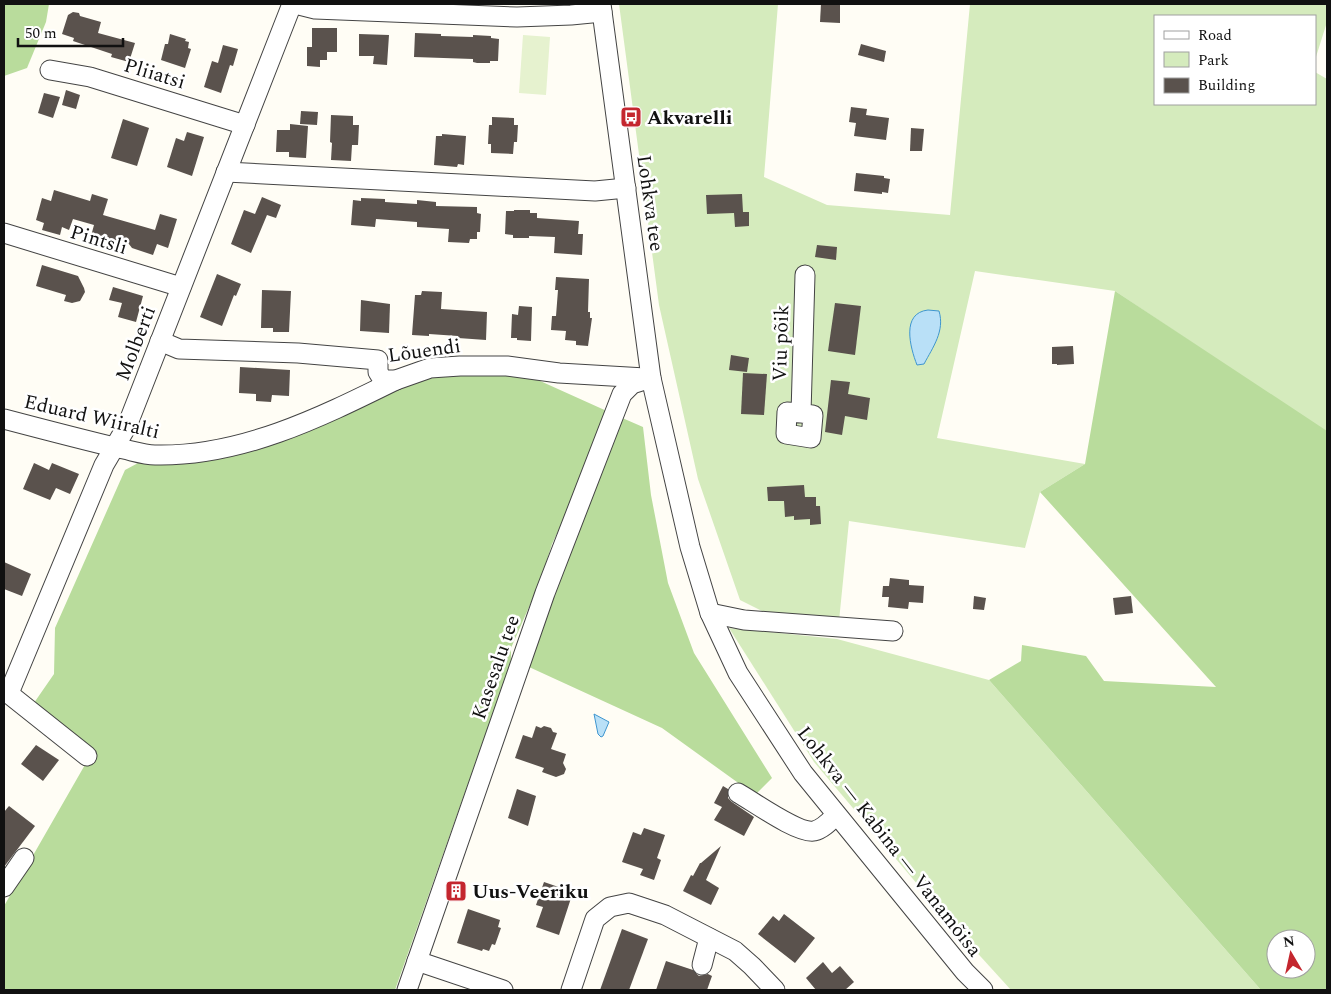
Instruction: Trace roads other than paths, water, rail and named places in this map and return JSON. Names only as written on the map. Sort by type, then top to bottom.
[{"type":"street","points":[[294,4],[315,9],[517,17],[570,15],[601,8]]},
{"type":"street","name":"Molberti","points":[[6,692],[104,465],[127,426],[294,4]]},
{"type":"street","name":"Lohkva tee","points":[[601,8],[651,378]]},
{"type":"street","name":"Pliiatsi","points":[[50,70],[90,77],[245,125]]},
{"type":"street","points":[[226,172],[595,191],[625,182]]},
{"type":"street","name":"Pintsli","points":[[4,233],[181,287]]},
{"type":"street","name":"Viu põik","points":[[801,413],[805,275]]},
{"type":"street","name":"Lõuendi","points":[[160,341],[179,349],[298,353],[378,360],[378,372],[383,380],[396,380],[430,368],[460,366],[506,366],[559,373],[651,378]]},
{"type":"street","name":"Lohkva — Kabina — Vanamõisa","points":[[651,378],[690,547],[710,614],[738,673],[803,773],[959,965],[982,990]]},
{"type":"street","name":"Kasesalu tee","points":[[407,990],[544,593],[622,394],[632,384],[651,378]]},
{"type":"street","name":"Eduard Wiiralti","points":[[4,419],[153,455],[189,454],[235,447],[317,418],[396,380]]},
{"type":"street","points":[[710,614],[744,620],[894,631]]},
{"type":"street","points":[[6,692],[87,756]]},
{"type":"street","points":[[738,793],[790,824],[807,831],[815,831],[821,828],[836,815]]},
{"type":"street","points":[[4,887],[24,858]]},
{"type":"street","points":[[571,990],[595,919],[610,907],[630,904],[665,915],[735,951],[775,990]]},
{"type":"street","points":[[702,965],[710,938]]},
{"type":"street","points":[[417,961],[503,990]]},
{"type":"water","points":[[928,310],[939,311],[939,332],[924,364],[917,365],[910,340],[911,324],[919,312]]},
{"type":"water","points":[[594,714],[609,722],[601,737],[598,734]]},
{"type":"place","name":"Akvarelli","points":[[631,117]]},
{"type":"place","name":"Uus-Veeriku","points":[[456,891]]}]
